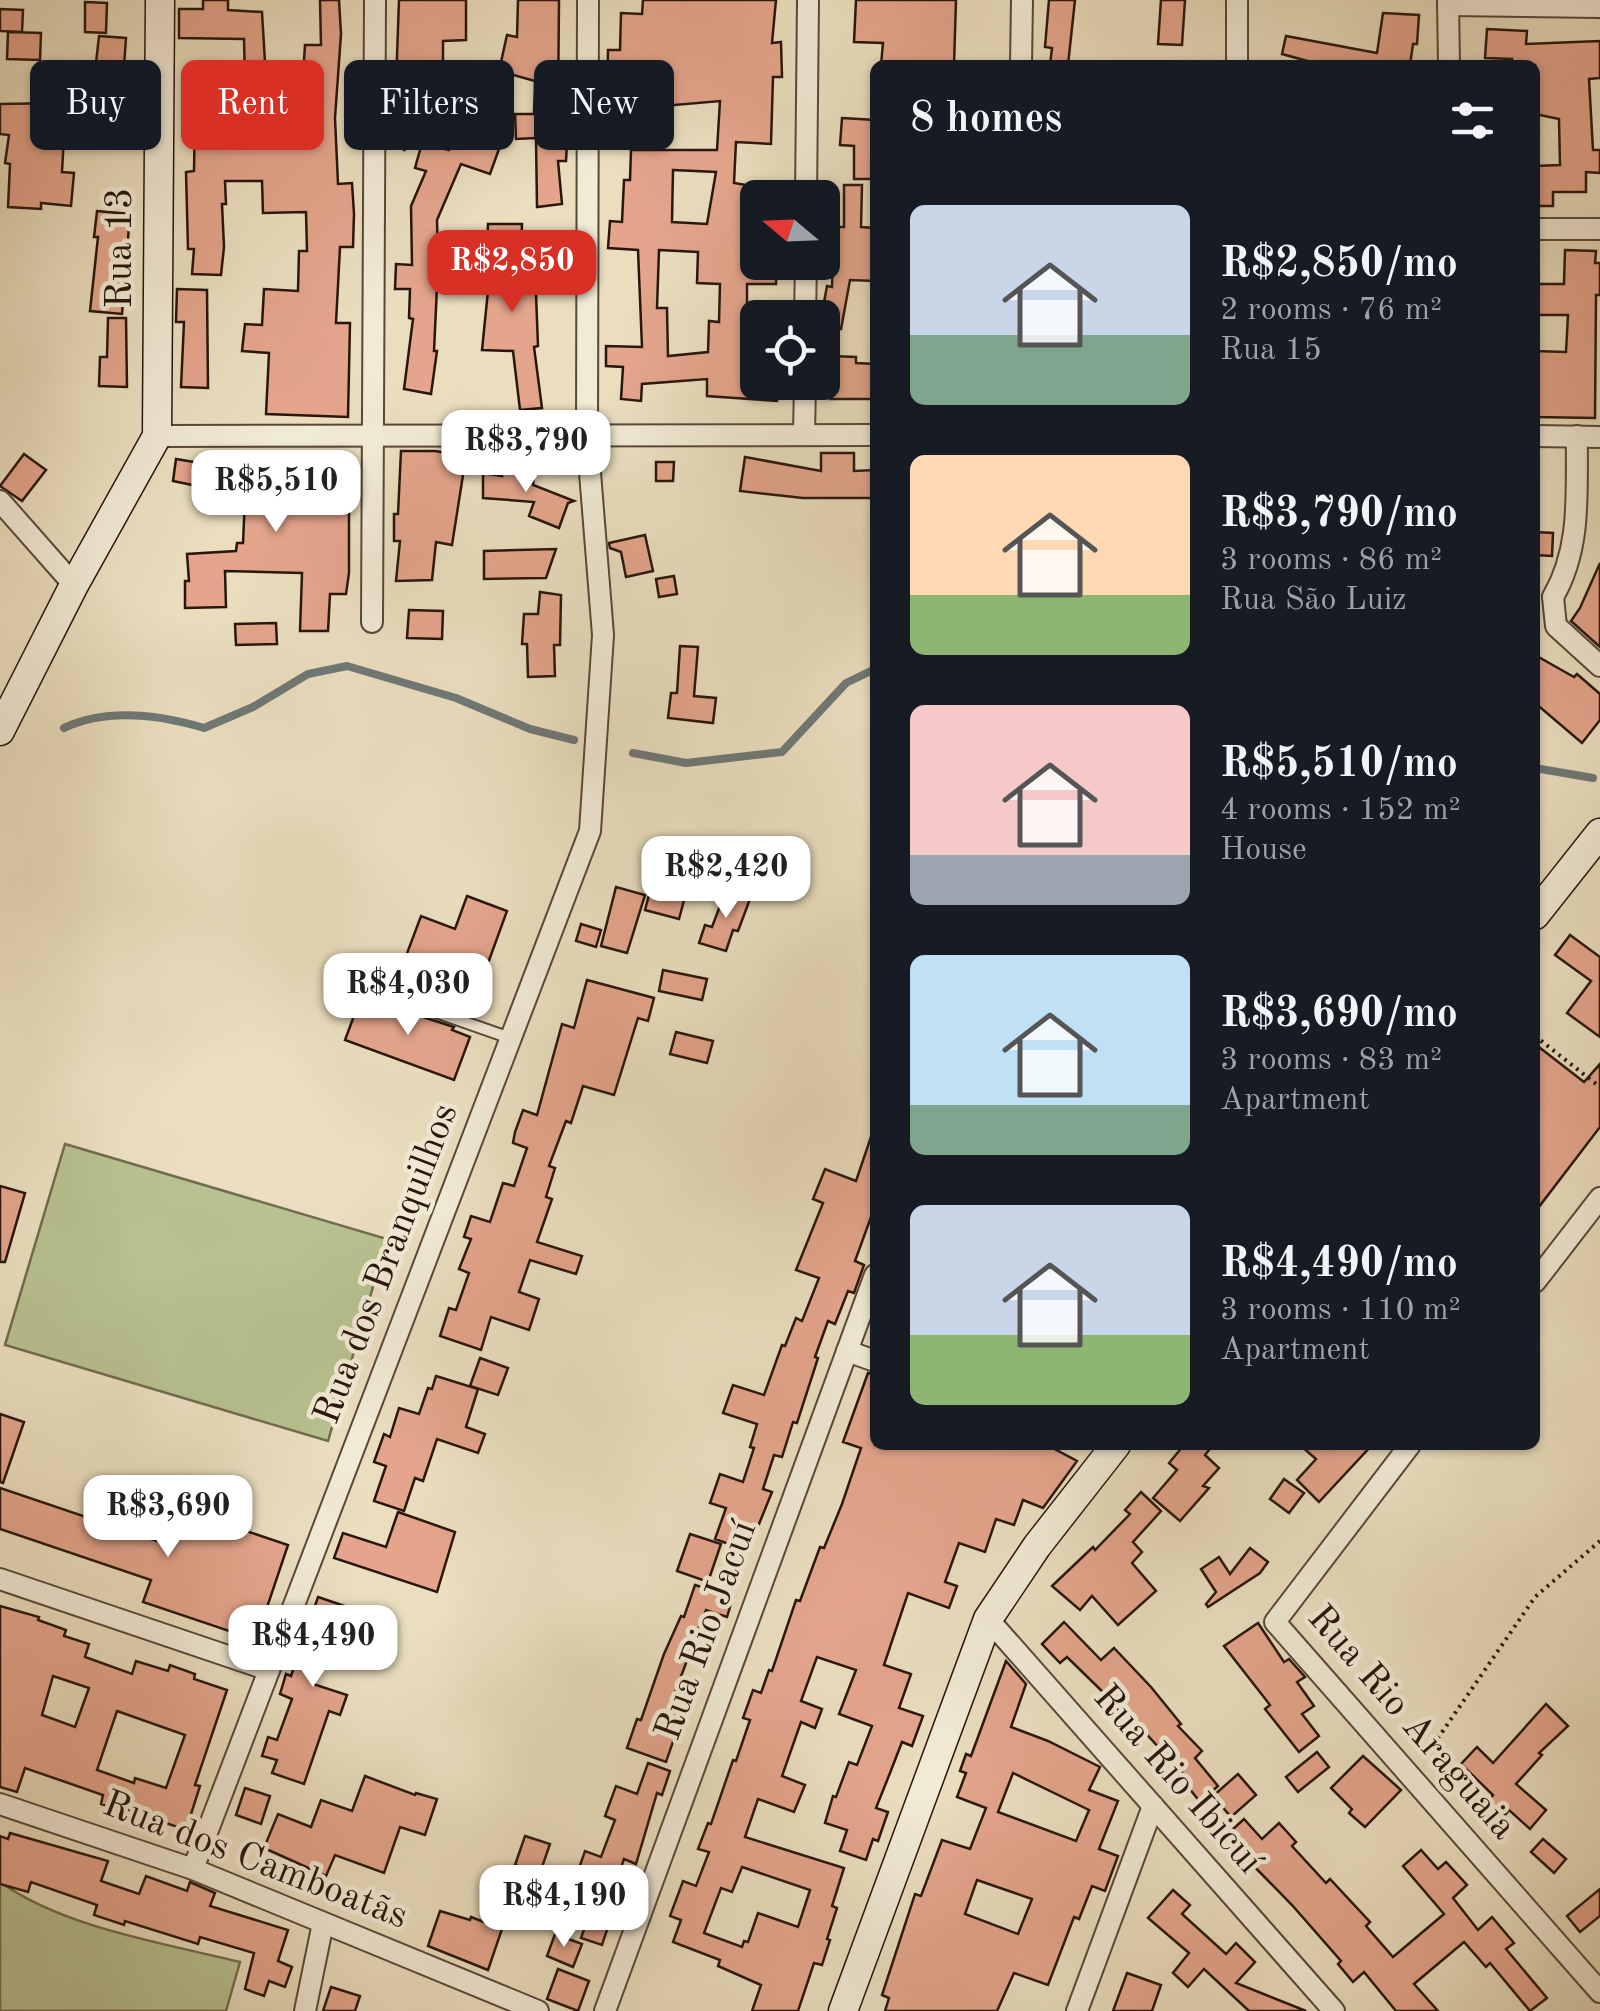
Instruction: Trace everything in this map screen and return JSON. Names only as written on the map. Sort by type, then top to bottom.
[{"type":"street","name":"Rua 13","points":[[157,436],[160,0]]},
{"type":"street","points":[[372,622],[375,0]]},
{"type":"street","name":"Rua dos Branquilhos","points":[[193,1869],[590,831],[602,634],[587,435],[588,0]]},
{"type":"street","points":[[806,180],[808,0]]},
{"type":"street","points":[[1022,0],[1022,60]]},
{"type":"street","points":[[1238,0],[1238,60]]},
{"type":"street","points":[[1449,60],[1448,2],[1600,7]]},
{"type":"street","points":[[1540,229],[1600,230]]},
{"type":"street","points":[[804,435],[805,400]]},
{"type":"street","points":[[1,724],[157,436],[870,435]]},
{"type":"street","points":[[1540,436],[1600,437]]},
{"type":"street","points":[[1576,436],[1575,542],[1564,578],[1544,596],[1556,626],[1600,666]]},
{"type":"street","points":[[0,501],[74,585]]},
{"type":"street","points":[[1540,909],[1600,833]]},
{"type":"street","points":[[1540,1276],[1600,1198]]},
{"type":"street","name":"Rua Rio Jacuí","points":[[605,2011],[870,1290]]},
{"type":"street","points":[[847,1352],[870,1359]]},
{"type":"street","points":[[843,2011],[988,1619],[1105,1450]]},
{"type":"street","name":"Rua Rio Araguaia","points":[[1406,1450],[1274,1622],[1600,1992]]},
{"type":"street","points":[[0,1579],[269,1670]]},
{"type":"street","name":"Rua Rio Ibicuí","points":[[988,1619],[1334,2011]]},
{"type":"street","name":"Rua dos Camboatãs","points":[[0,1804],[193,1869],[538,2011]]},
{"type":"street","points":[[1076,2011],[1154,1806]]},
{"type":"street","points":[[305,2011],[324,1923]]},
{"type":"street","points":[[1306,2011],[1314,1988]]},
{"type":"lane","points":[[393,997],[511,1038]]},
{"type":"path","points":[[1540,1040],[1600,1087]]},
{"type":"path","points":[[1411,1777],[1535,1596],[1600,1541]]},
{"type":"green space","points":[[65,1144],[387,1239],[328,1441],[5,1345]]},
{"type":"green space","points":[[0,1882],[84,1923],[240,1962],[226,2011],[0,2011]]},
{"type":"building","points":[[203,0],[228,0],[228,10],[262,12],[265,60],[245,60],[244,39],[179,38],[179,9],[203,9]]},
{"type":"building","points":[[320,0],[339,0],[341,34],[335,118],[338,184],[352,183],[354,214],[353,247],[340,247],[336,323],[350,323],[348,417],[266,414],[269,353],[242,351],[245,324],[262,325],[264,289],[298,291],[299,251],[307,251],[306,212],[263,213],[262,181],[225,181],[221,275],[192,274],[194,249],[188,249],[186,172],[194,171],[194,150],[324,150],[324,60],[304,60],[305,45],[321,45]]},
{"type":"building","points":[[399,0],[466,0],[466,40],[443,41],[443,60],[397,60]]},
{"type":"building","points":[[518,0],[559,0],[558,60],[534,60],[534,81],[514,75],[514,60],[501,60],[507,35],[517,37]]},
{"type":"building","points":[[643,0],[776,0],[772,43],[781,42],[782,77],[773,77],[771,144],[736,142],[734,183],[740,184],[740,280],[776,280],[776,284],[747,284],[747,300],[740,300],[740,398],[707,396],[707,379],[642,384],[641,401],[621,399],[623,367],[606,366],[606,346],[642,347],[638,250],[608,248],[610,221],[622,222],[624,180],[630,180],[631,150],[717,150],[720,101],[674,105],[674,60],[608,60],[608,50],[620,50],[621,13],[642,14]],"holes":[[[673,170],[716,172],[707,224],[672,222]],[[659,250],[698,252],[697,283],[720,284],[719,322],[709,321],[708,352],[668,356],[667,308],[657,308]]]},
{"type":"building","points":[[856,0],[956,0],[954,60],[881,60],[883,43],[854,42]]},
{"type":"building","points":[[1049,0],[1075,0],[1069,60],[1051,60],[1052,48],[1045,47]]},
{"type":"building","points":[[1161,0],[1185,0],[1182,45],[1158,44]]},
{"type":"building","points":[[85,2],[107,3],[106,33],[85,32]]},
{"type":"building","points":[[0,9],[23,10],[22,32],[0,31]]},
{"type":"building","points":[[1383,13],[1419,15],[1417,44],[1413,44],[1411,60],[1304,60],[1282,54],[1286,36],[1377,53]]},
{"type":"building","points":[[1487,29],[1527,31],[1526,44],[1600,41],[1600,78],[1589,79],[1593,150],[1600,150],[1600,173],[1586,172],[1586,192],[1553,192],[1553,206],[1540,206],[1540,166],[1560,165],[1559,119],[1540,115],[1540,60],[1485,58]]},
{"type":"building","points":[[8,32],[41,33],[40,60],[7,59]]},
{"type":"building","points":[[99,36],[126,38],[124,60],[96,60]]},
{"type":"building","points":[[0,104],[30,104],[30,150],[63,150],[62,172],[74,173],[71,206],[41,203],[41,209],[8,207],[10,164],[5,163],[9,135],[0,134]]},
{"type":"building","points":[[515,114],[534,114],[534,138],[516,139]]},
{"type":"building","points":[[842,118],[870,120],[870,179],[854,179],[854,146],[840,145]]},
{"type":"building","points":[[420,150],[499,150],[490,174],[461,164],[437,220],[438,260],[446,260],[444,288],[437,287],[437,351],[431,394],[404,389],[413,319],[409,318],[410,289],[395,289],[396,264],[412,265],[411,206],[426,171],[415,168]]},
{"type":"building","points":[[536,150],[567,150],[566,161],[558,161],[562,204],[537,207]]},
{"type":"building","points":[[844,185],[862,185],[861,227],[870,228],[870,281],[850,280],[841,329],[840,300],[824,300],[827,286],[832,287],[832,280],[840,280],[840,227],[844,227]]},
{"type":"building","points":[[97,211],[130,214],[122,314],[90,311]]},
{"type":"building","points":[[488,224],[522,224],[521,251],[509,251],[505,289],[536,294],[538,346],[534,347],[542,408],[520,410],[513,351],[482,350],[492,251],[487,251]]},
{"type":"building","points":[[1565,250],[1596,251],[1600,295],[1596,295],[1595,418],[1540,417],[1540,351],[1566,352],[1568,315],[1540,315],[1540,284],[1564,284]]},
{"type":"building","points":[[177,289],[207,290],[208,388],[181,387],[184,322],[176,322]]},
{"type":"building","points":[[108,318],[126,318],[127,387],[99,386],[100,357],[107,357]]},
{"type":"building","points":[[840,356],[856,357],[856,363],[870,364],[870,399],[840,399]]},
{"type":"building","points":[[401,451],[466,456],[452,545],[436,542],[432,580],[396,581],[400,541],[394,541],[394,514],[398,514]]},
{"type":"building","points":[[821,453],[854,453],[854,471],[870,470],[870,498],[803,498],[740,491],[745,457],[821,471]]},
{"type":"building","points":[[24,454],[46,470],[22,501],[0,486]]},
{"type":"building","points":[[219,457],[249,461],[249,457],[267,457],[267,494],[321,496],[322,458],[349,459],[349,573],[346,594],[330,594],[328,631],[300,631],[302,573],[225,571],[226,607],[185,608],[187,554],[236,551],[237,543],[243,543],[245,498],[195,493],[197,486],[173,481],[176,459],[218,466]]},
{"type":"building","points":[[656,462],[674,462],[673,481],[656,481]]},
{"type":"building","points":[[502,472],[534,473],[533,485],[574,501],[568,503],[559,528],[529,516],[534,502],[483,498],[483,473],[502,476]]},
{"type":"building","points":[[1540,532],[1553,533],[1552,556],[1540,555]]},
{"type":"building","points":[[645,535],[653,571],[626,577],[621,552],[610,548],[609,543]]},
{"type":"building","points":[[556,549],[546,578],[484,579],[484,551]]},
{"type":"building","points":[[1600,563],[1600,647],[1571,621]]},
{"type":"building","points":[[674,576],[677,594],[659,597],[656,579]]},
{"type":"building","points":[[540,592],[561,595],[560,645],[554,645],[555,676],[528,677],[527,644],[522,644],[524,614],[538,614]]},
{"type":"building","points":[[409,610],[443,611],[442,639],[407,638]]},
{"type":"building","points":[[276,623],[277,644],[236,645],[235,624]]},
{"type":"building","points":[[680,646],[698,647],[694,696],[716,698],[713,723],[668,718],[671,693],[677,693]]},
{"type":"building","points":[[1540,658],[1574,677],[1577,674],[1600,694],[1600,720],[1582,743],[1540,707]]},
{"type":"building","points":[[652,884],[686,893],[679,919],[645,910]]},
{"type":"building","points":[[616,887],[645,895],[627,953],[601,946]]},
{"type":"building","points":[[726,890],[750,899],[726,951],[699,943],[705,925],[712,927]]},
{"type":"building","points":[[467,896],[507,911],[476,996],[466,992],[460,1011],[394,988],[421,916],[455,929]]},
{"type":"building","points":[[581,924],[601,930],[596,947],[576,941]]},
{"type":"building","points":[[1570,935],[1600,957],[1600,1037],[1567,1013],[1591,981],[1555,955]]},
{"type":"building","points":[[663,970],[707,979],[702,1000],[659,991]]},
{"type":"building","points":[[587,980],[654,998],[648,1021],[638,1018],[614,1095],[583,1086],[571,1123],[566,1121],[549,1166],[555,1168],[546,1197],[552,1199],[537,1242],[582,1256],[576,1274],[530,1260],[519,1292],[539,1299],[529,1330],[491,1317],[481,1350],[440,1336],[449,1308],[456,1310],[469,1273],[459,1269],[471,1239],[464,1237],[471,1216],[490,1222],[503,1183],[514,1186],[527,1148],[513,1143],[515,1132],[523,1110],[537,1115],[562,1024],[574,1028]]},
{"type":"building","points":[[361,997],[454,1027],[452,1030],[470,1037],[454,1080],[345,1040]]},
{"type":"building","points":[[676,1032],[713,1041],[707,1063],[670,1054]]},
{"type":"building","points":[[1540,1048],[1584,1082],[1600,1064],[1600,1127],[1540,1205]]},
{"type":"building","points":[[870,1140],[870,1220],[855,1261],[864,1265],[854,1293],[848,1291],[835,1324],[828,1321],[797,1423],[793,1422],[782,1457],[774,1455],[763,1489],[772,1492],[748,1551],[715,1539],[726,1508],[710,1503],[720,1474],[743,1482],[757,1424],[723,1413],[733,1385],[764,1395],[782,1345],[785,1346],[796,1318],[802,1321],[819,1278],[796,1270],[823,1203],[813,1199],[825,1169],[856,1181]]},
{"type":"building","points":[[0,1186],[25,1193],[5,1262],[0,1262]]},
{"type":"building","points":[[480,1358],[508,1368],[498,1395],[470,1386]]},
{"type":"building","points":[[868,1373],[870,1450],[1056,1450],[1077,1461],[1043,1508],[1023,1500],[1014,1525],[996,1519],[985,1552],[959,1543],[945,1582],[957,1586],[949,1608],[908,1593],[884,1665],[911,1674],[899,1708],[923,1716],[912,1746],[902,1742],[876,1808],[888,1812],[866,1860],[840,1851],[847,1830],[825,1823],[849,1762],[857,1765],[872,1726],[839,1714],[856,1670],[817,1657],[801,1701],[822,1709],[815,1728],[801,1722],[782,1776],[805,1785],[794,1812],[758,1799],[745,1837],[844,1868],[832,1906],[837,1908],[822,1965],[814,1963],[798,2011],[752,2011],[761,1985],[718,1966],[720,1960],[673,1942],[681,1920],[670,1916],[683,1881],[696,1886],[709,1852],[698,1849],[733,1760],[736,1761],[750,1720],[743,1718],[753,1690],[761,1693],[769,1670],[772,1671],[796,1600],[800,1601],[820,1547],[824,1548],[861,1448],[843,1442]],"holes":[[[742,1867],[810,1890],[798,1927],[758,1913],[748,1942],[744,1941],[742,1947],[704,1933],[721,1888],[732,1892]]]},
{"type":"building","points":[[436,1376],[478,1389],[466,1427],[485,1434],[478,1453],[437,1439],[423,1481],[415,1478],[404,1511],[374,1501],[386,1466],[374,1462],[384,1434],[390,1437],[399,1408],[419,1414]]},
{"type":"building","points":[[0,1414],[24,1422],[3,1483],[0,1482]]},
{"type":"building","points":[[1180,1450],[1209,1450],[1205,1455],[1219,1468],[1203,1486],[1209,1488],[1180,1521],[1153,1498],[1177,1470],[1169,1463]]},
{"type":"building","points":[[1306,1450],[1367,1450],[1319,1502],[1297,1480],[1316,1459]]},
{"type":"building","points":[[1284,1479],[1304,1493],[1289,1513],[1270,1499]]},
{"type":"building","points":[[0,1488],[163,1543],[175,1507],[288,1545],[256,1640],[143,1602],[151,1580],[0,1529]]},
{"type":"building","points":[[1141,1492],[1161,1511],[1133,1542],[1142,1552],[1132,1563],[1156,1591],[1118,1625],[1092,1596],[1080,1610],[1052,1586],[1130,1514],[1125,1510]]},
{"type":"building","points":[[398,1512],[455,1532],[437,1592],[334,1558],[343,1533],[386,1547]]},
{"type":"building","points":[[690,1534],[721,1544],[708,1582],[677,1571]]},
{"type":"building","points":[[1250,1548],[1268,1562],[1260,1573],[1208,1607],[1206,1604],[1216,1592],[1201,1569],[1219,1557],[1230,1574]]},
{"type":"building","points":[[695,1585],[733,1597],[727,1617],[706,1610],[674,1695],[683,1698],[671,1731],[676,1733],[666,1762],[627,1748]]},
{"type":"building","points":[[318,1597],[380,1618],[374,1640],[332,1629],[313,1684],[347,1695],[340,1715],[329,1711],[304,1784],[272,1773],[277,1760],[262,1756],[268,1737],[277,1740],[292,1699],[280,1694],[286,1674],[291,1676]]},
{"type":"building","points":[[0,1606],[66,1630],[64,1636],[89,1644],[85,1657],[132,1674],[136,1661],[168,1671],[170,1665],[195,1674],[194,1679],[227,1690],[195,1785],[200,1786],[186,1830],[101,1804],[103,1795],[25,1768],[17,1792],[0,1787]],"holes":[[[53,1676],[89,1688],[75,1727],[42,1715]],[[117,1711],[185,1735],[166,1788],[135,1778],[134,1783],[97,1770]]]},
{"type":"building","points":[[1064,1622],[1101,1660],[1114,1648],[1202,1751],[1195,1758],[1218,1786],[1200,1802],[1181,1778],[1184,1775],[1127,1713],[1124,1716],[1067,1657],[1060,1663],[1042,1644]]},
{"type":"building","points":[[1258,1623],[1284,1662],[1289,1659],[1305,1677],[1297,1682],[1314,1706],[1302,1714],[1319,1736],[1299,1752],[1265,1709],[1270,1705],[1224,1646]]},
{"type":"building","points":[[1006,1661],[1026,1684],[1011,1727],[1100,1767],[1089,1790],[1118,1801],[1099,1849],[1118,1856],[1105,1891],[1092,1886],[1079,1919],[1074,1917],[1048,1985],[1014,1973],[997,2011],[885,2011],[889,1998],[882,1995],[915,1894],[921,1896],[942,1840],[970,1849],[986,1808],[957,1797],[966,1773],[960,1771],[966,1754],[971,1756]],"holes":[[[1013,1773],[1089,1810],[1076,1841],[998,1812]],[[977,1880],[1032,1899],[1018,1934],[965,1914]]]},
{"type":"building","points":[[1546,1704],[1568,1726],[1539,1753],[1542,1755],[1516,1784],[1546,1810],[1530,1829],[1509,1810],[1502,1819],[1484,1806],[1493,1795],[1461,1764],[1477,1747],[1493,1763]]},
{"type":"building","points":[[1317,1752],[1329,1767],[1298,1792],[1286,1777]]},
{"type":"building","points":[[1363,1756],[1401,1790],[1365,1827],[1331,1788]]},
{"type":"building","points":[[648,1763],[670,1771],[662,1795],[657,1793],[636,1864],[624,1859],[614,1888],[577,1874],[585,1851],[601,1857],[615,1820],[605,1816],[616,1786],[637,1794]]},
{"type":"building","points":[[1238,1774],[1256,1795],[1231,1817],[1213,1796]]},
{"type":"building","points":[[365,1776],[437,1799],[425,1835],[400,1827],[384,1873],[335,1855],[326,1876],[264,1848],[278,1814],[311,1827],[321,1800],[352,1811]]},
{"type":"building","points":[[245,1788],[270,1796],[261,1824],[236,1815]]},
{"type":"building","points":[[1244,1819],[1262,1839],[1279,1823],[1296,1842],[1292,1846],[1326,1883],[1330,1879],[1370,1922],[1366,1926],[1393,1957],[1444,1914],[1403,1866],[1421,1850],[1438,1869],[1446,1862],[1467,1885],[1453,1898],[1478,1930],[1492,1917],[1514,1943],[1506,1949],[1547,1998],[1530,2011],[1490,1963],[1486,1967],[1464,1942],[1414,1984],[1438,2011],[1396,2011],[1364,1972],[1353,1982],[1338,1964],[1341,1961],[1292,1905],[1222,1839]]},
{"type":"building","points":[[10,1833],[108,1861],[101,1881],[139,1894],[146,1876],[187,1891],[190,1882],[215,1893],[210,1906],[288,1930],[278,1961],[292,1967],[285,1987],[269,1981],[264,1996],[245,1989],[254,1953],[200,1937],[198,1944],[125,1921],[124,1925],[94,1915],[97,1905],[31,1882],[28,1892],[0,1884],[0,1836],[8,1839]]},
{"type":"building","points":[[525,1836],[550,1844],[540,1873],[515,1865]]},
{"type":"building","points":[[1543,1839],[1566,1859],[1554,1873],[1531,1852]]},
{"type":"building","points":[[1600,1889],[1600,1916],[1580,1932],[1567,1916]]},
{"type":"building","points":[[1173,1890],[1190,1905],[1182,1914],[1226,1954],[1236,1943],[1255,1962],[1236,1983],[1306,2011],[1249,2011],[1204,1969],[1188,1987],[1173,1973],[1189,1953],[1148,1918]]},
{"type":"building","points":[[596,1895],[616,1903],[602,1945],[581,1938]]},
{"type":"building","points":[[440,1911],[502,1929],[488,1970],[428,1946]]},
{"type":"building","points":[[555,1934],[582,1944],[573,1967],[547,1956]]},
{"type":"building","points":[[558,1969],[589,1981],[578,2011],[547,1999]]},
{"type":"building","points":[[1127,1973],[1161,1985],[1152,2011],[1113,2011]]},
{"type":"building","points":[[331,1987],[360,1996],[355,2011],[323,2011]]},
{"type":"waterway","points":[[64,728],[116,716],[170,720],[204,728],[253,707],[308,674],[347,666],[456,698],[530,729],[574,740]]},
{"type":"waterway","points":[[633,753],[686,763],[782,752],[846,683],[870,671]]},
{"type":"waterway","points":[[1540,769],[1593,778]]}]
